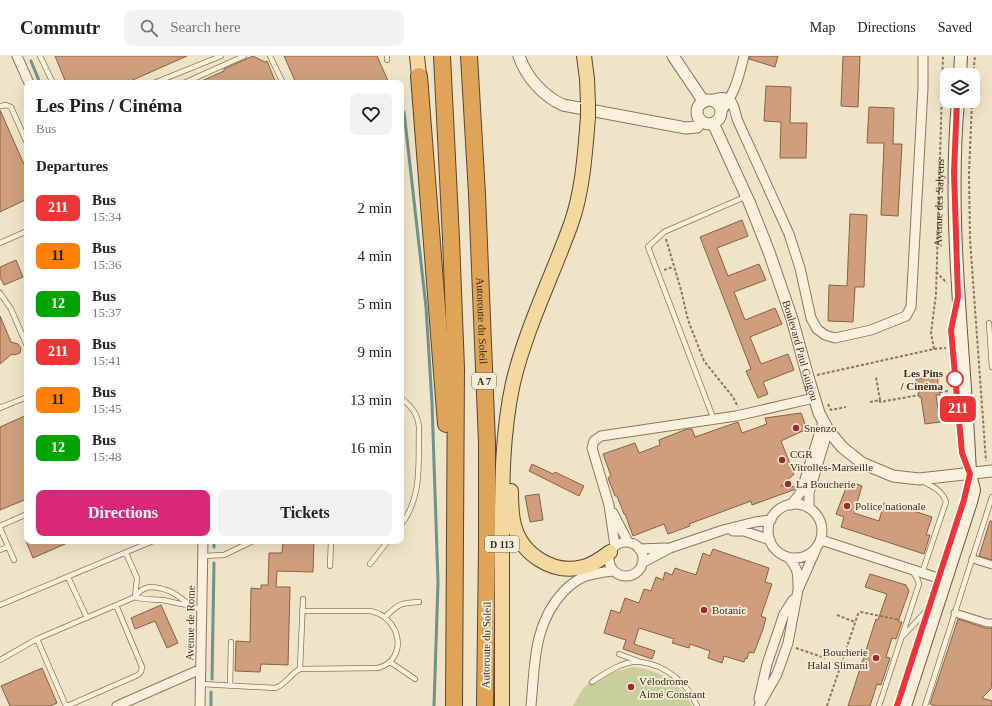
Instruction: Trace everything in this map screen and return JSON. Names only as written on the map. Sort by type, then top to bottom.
[{"type":"highway","name":"A 7","points":[[442,56],[452,239],[456,368],[454,706]]},
{"type":"highway","name":"Autoroute du Soleil","points":[[469,56],[477,202],[487,443],[485,706]]},
{"type":"highway","points":[[420,76],[447,433],[455,501]]},
{"type":"highway","points":[[487,546],[493,706]]},
{"type":"main road","points":[[418,56],[420,76]]},
{"type":"main road","name":"D 113","points":[[502,706],[502,498],[506,420],[513,383],[529,331],[573,216],[579,195],[583,171],[588,110],[587,79],[584,56]]},
{"type":"main road","points":[[960,68],[961,56]]},
{"type":"main road","name":"Avenue des Salyens","points":[[958,108],[954,172],[958,297],[970,474]]},
{"type":"main road","points":[[513,383],[510,445],[511,499],[514,525],[519,539],[529,552],[540,561],[554,566],[567,568],[582,568],[595,563],[613,549]]},
{"type":"main road","points":[[897,706],[964,500],[970,474]]},
{"type":"main road","points":[[905,706],[971,502],[974,490],[970,474]]},
{"type":"street","points":[[18,56],[28,80]]},
{"type":"street","points":[[519,56],[536,85],[555,102],[563,105],[686,128],[697,127],[701,121]]},
{"type":"street","points":[[673,56],[706,101],[716,103],[718,106],[718,118]]},
{"type":"street","points":[[744,56],[735,90],[730,100],[718,118],[707,124],[699,118],[697,111],[698,107],[706,101],[720,96],[730,100],[734,105],[737,119],[789,234],[800,268],[811,318],[817,329],[825,336],[835,338],[871,330],[906,316],[911,307],[923,88],[923,56]]},
{"type":"street","points":[[718,118],[737,119]]},
{"type":"street","name":"Boulevard Paul Guigou","points":[[718,118],[769,252],[792,319],[808,378],[826,426],[842,446],[862,463],[893,476],[919,479],[970,474],[989,468]]},
{"type":"street","points":[[609,505],[613,549],[609,562],[618,574],[628,576],[637,572],[642,563],[642,558],[639,549],[628,542],[609,505],[592,448],[594,441],[601,436],[739,416],[816,401]]},
{"type":"street","points":[[809,508],[809,493],[821,453],[826,426]]},
{"type":"street","points":[[791,505],[801,492],[826,426]]},
{"type":"street","points":[[821,453],[829,447],[842,446]]},
{"type":"street","points":[[758,706],[767,664],[784,614],[796,594],[821,540],[822,531],[821,522],[816,514],[809,508],[797,504],[779,510],[771,520],[769,533],[770,540],[774,548],[780,554],[796,558],[803,557],[816,549]]},
{"type":"street","points":[[642,563],[670,548],[723,530],[755,522],[771,520]]},
{"type":"street","points":[[723,530],[744,531],[770,540]]},
{"type":"street","points":[[821,540],[938,578]]},
{"type":"street","points":[[613,549],[623,542],[628,542]]},
{"type":"street","name":"Avenue de Rome","points":[[200,706],[203,544]]},
{"type":"street","points":[[639,549],[670,548]]},
{"type":"street","points":[[758,706],[777,674],[788,643],[798,574],[796,567],[788,557]]},
{"type":"street","points":[[973,559],[992,564]]},
{"type":"street","points":[[531,706],[537,642],[544,619],[556,600],[570,585],[585,576],[614,570]]},
{"type":"street","points":[[955,613],[992,623]]},
{"type":"street","points":[[117,706],[201,669]]},
{"type":"lane","points":[[40,56],[52,80]]},
{"type":"lane","points":[[161,80],[220,56]]},
{"type":"lane","points":[[191,80],[244,56]]},
{"type":"lane","points":[[270,56],[282,80]]},
{"type":"lane","points":[[0,106],[6,105],[11,107],[24,136]]},
{"type":"lane","points":[[714,420],[648,247],[664,232],[747,196]]},
{"type":"lane","points":[[0,243],[24,232]]},
{"type":"lane","points":[[0,293],[11,309],[24,339]]},
{"type":"lane","points":[[989,323],[992,366]]},
{"type":"lane","points":[[0,408],[24,398]]},
{"type":"lane","points":[[404,401],[414,411],[418,419],[419,427],[418,488],[412,507],[404,520]]},
{"type":"lane","points":[[919,479],[939,490],[946,502],[922,573]]},
{"type":"lane","points":[[925,706],[992,497]]},
{"type":"lane","points":[[14,560],[0,527],[24,515]]},
{"type":"lane","points":[[0,605],[146,544]]},
{"type":"lane","points":[[203,556],[224,555],[247,544]]},
{"type":"lane","points":[[330,544],[330,566]]},
{"type":"lane","points":[[370,564],[386,544]]},
{"type":"lane","points":[[0,550],[8,547]]},
{"type":"lane","points":[[126,553],[137,578],[135,597]]},
{"type":"lane","points":[[880,706],[919,584],[917,578],[911,570]]},
{"type":"lane","points":[[68,577],[86,618]]},
{"type":"lane","points":[[0,660],[37,639],[135,597],[144,588],[162,588],[171,591],[190,605],[202,611]]},
{"type":"lane","points":[[135,597],[143,600],[160,600],[190,605]]},
{"type":"lane","points":[[300,669],[303,599]]},
{"type":"lane","points":[[385,617],[399,604],[419,602]]},
{"type":"lane","points":[[37,639],[66,706],[138,675],[141,672],[142,667],[116,605]]},
{"type":"lane","points":[[902,637],[928,609]]},
{"type":"lane","points":[[201,684],[275,688],[284,684],[300,669],[378,668],[385,666],[390,662],[396,652],[397,636],[393,626],[378,612],[302,611]]},
{"type":"lane","points":[[230,686],[231,642]]},
{"type":"lane","points":[[619,654],[668,672],[687,688],[697,706]]},
{"type":"lane","points":[[390,662],[415,679]]},
{"type":"lane","points":[[592,682],[613,669],[627,664],[640,662]]},
{"type":"path","name":"Avenue des Salyens","points":[[934,349],[931,334],[936,294],[943,56]]},
{"type":"path","points":[[974,68],[975,56]]},
{"type":"path","points":[[972,108],[969,174],[970,239],[989,468]]},
{"type":"path","points":[[664,232],[688,320],[704,361],[733,397],[739,416]]},
{"type":"path","points":[[657,272],[674,267]]},
{"type":"path","points":[[808,378],[934,349],[946,348]]},
{"type":"path","points":[[876,377],[880,400]]},
{"type":"path","points":[[940,392],[953,390]]},
{"type":"path","points":[[870,402],[880,400],[880,402],[919,396]]},
{"type":"path","points":[[816,401],[827,401],[830,410],[846,407]]},
{"type":"path","points":[[827,706],[858,614],[862,612],[907,622]]},
{"type":"path","points":[[837,615],[856,622]]},
{"type":"path","points":[[788,643],[791,647],[825,658]]},
{"type":"green space","name":"Vélodrome Aimé Constant","points":[[632,667],[642,668],[660,674],[668,679],[682,690],[692,706],[573,706],[582,690],[591,680],[595,684],[613,672]]},
{"type":"building","points":[[55,56],[187,56],[133,80],[65,80]]},
{"type":"building","points":[[253,56],[265,62],[267,61],[275,80],[204,80],[224,71],[224,69]]},
{"type":"building","points":[[284,56],[377,56],[388,80],[295,80]]},
{"type":"building","points":[[750,56],[778,56],[775,67],[749,59]]},
{"type":"building","points":[[843,56],[860,56],[858,107],[841,106]]},
{"type":"building","points":[[766,86],[791,87],[790,123],[807,123],[806,158],[780,158],[781,122],[764,121]]},
{"type":"building","points":[[869,107],[894,108],[893,144],[902,144],[898,216],[881,215],[884,143],[867,143]]},
{"type":"building","points":[[0,110],[24,164],[24,200],[0,212]]},
{"type":"building","points":[[850,214],[867,215],[864,287],[855,287],[853,322],[828,321],[829,285],[847,286]]},
{"type":"building","points":[[742,220],[748,236],[717,248],[728,276],[759,264],[766,280],[734,292],[745,320],[775,308],[782,324],[750,337],[761,364],[788,354],[794,370],[763,382],[768,394],[758,398],[746,371],[751,369],[700,237]]},
{"type":"building","points":[[16,260],[23,277],[4,285],[0,277],[0,267]]},
{"type":"building","points":[[0,316],[11,342],[18,344],[21,348],[20,353],[14,355],[12,354],[0,364]]},
{"type":"building","points":[[937,376],[940,395],[936,395],[940,422],[925,424],[921,397],[919,397],[916,379]]},
{"type":"building","points":[[801,413],[807,429],[781,441],[794,474],[781,486],[796,487],[796,489],[752,505],[751,501],[689,524],[690,526],[668,534],[664,524],[633,536],[625,514],[617,496],[615,496],[608,478],[611,476],[603,454],[635,443],[639,453],[660,445],[659,440],[687,429],[692,429],[695,437],[738,422],[742,433],[767,424],[765,418]]},
{"type":"building","points":[[24,416],[24,500],[0,510],[0,427]]},
{"type":"building","points":[[532,464],[553,474],[555,472],[584,486],[579,496],[529,471]]},
{"type":"building","points":[[855,483],[862,486],[854,513],[879,521],[884,503],[892,506],[893,504],[932,517],[926,535],[930,535],[924,554],[841,527],[844,517],[836,514],[847,485],[854,487]]},
{"type":"building","points":[[539,494],[543,520],[530,522],[525,496]]},
{"type":"building","points":[[990,521],[992,521],[992,560],[979,556]]},
{"type":"building","points":[[27,544],[65,544],[33,558]]},
{"type":"building","points":[[283,544],[314,544],[313,572],[277,571],[276,587],[290,587],[288,665],[261,664],[260,672],[235,671],[236,641],[250,642],[251,588],[261,589],[261,585],[268,585],[269,553],[282,553]]},
{"type":"building","points":[[713,549],[769,568],[765,582],[772,584],[761,616],[766,618],[754,653],[749,652],[747,659],[745,658],[744,662],[724,656],[722,663],[708,658],[710,651],[690,644],[689,648],[672,643],[674,639],[639,628],[634,644],[655,651],[652,659],[623,649],[626,640],[604,633],[611,610],[620,613],[625,598],[639,603],[644,589],[651,591],[656,577],[663,580],[665,572],[672,575],[675,568],[696,575],[703,553],[710,556]]},
{"type":"building","points":[[870,574],[906,585],[909,591],[898,622],[902,622],[896,639],[892,638],[886,657],[890,658],[881,685],[877,684],[870,706],[848,706],[876,619],[878,620],[887,594],[865,587]]},
{"type":"building","points":[[161,605],[178,643],[167,648],[155,621],[135,629],[131,618]]},
{"type":"building","points":[[958,619],[985,628],[992,628],[991,689],[982,698],[992,701],[992,706],[936,706],[930,704]]},
{"type":"building","points":[[42,668],[57,703],[50,706],[10,706],[1,686]]},
{"type":"waterway","points":[[31,61],[39,80]]},
{"type":"waterway","points":[[404,112],[426,307],[432,403],[438,582],[434,706]]},
{"type":"waterway","points":[[212,679],[214,563]]},
{"type":"waterway","points":[[211,692],[211,706]]},
{"type":"bus line","name":"211","points":[[897,706],[964,500],[970,474],[962,453],[951,330],[958,297],[954,172],[957,108]]},
{"type":"place","name":"Les Pins / Cinéma","points":[[955,379]]},
{"type":"place","name":"Snenzo","points":[[796,428]]},
{"type":"place","name":"CGR Vitrolles-Marseille","points":[[782,460]]},
{"type":"place","name":"La Boucherie","points":[[788,484]]},
{"type":"place","name":"Police nationale","points":[[847,506]]},
{"type":"place","name":"Botanic","points":[[704,610]]},
{"type":"place","name":"Boucherie Halal Slimani","points":[[876,658]]},
{"type":"place","name":"Vélodrome Aimé Constant","points":[[631,687]]}]
